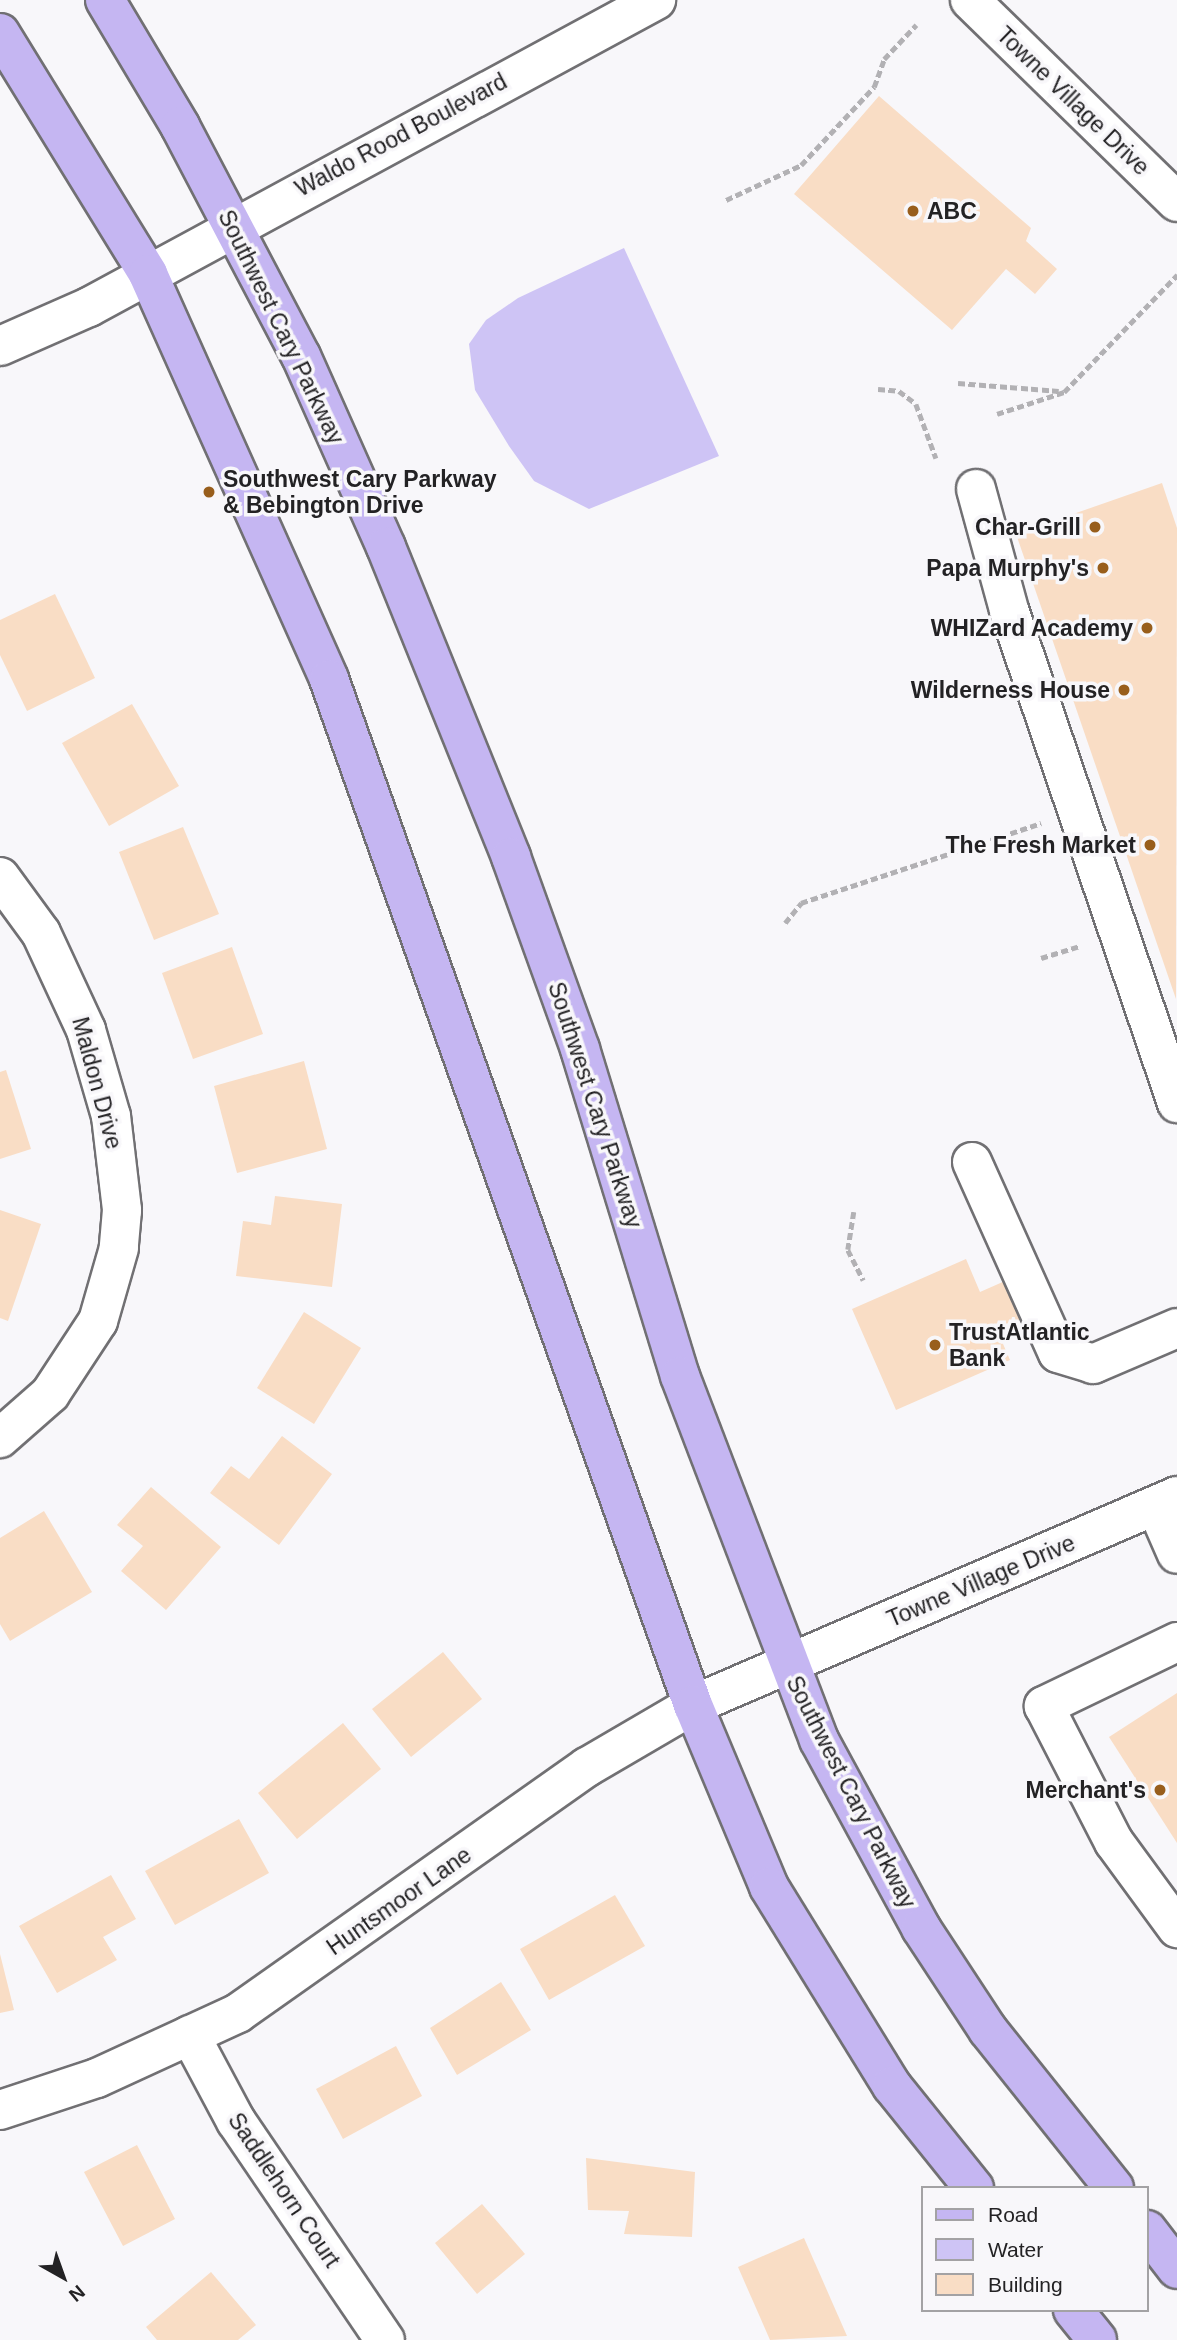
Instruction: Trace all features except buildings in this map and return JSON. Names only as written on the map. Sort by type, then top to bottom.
[{"type":"main road","name":"Southwest Cary Parkway","points":[[105,0],[301,356],[386,547],[512,857],[580,1049],[680,1376],[786,1666],[855,1811],[921,1928],[988,2030],[1112,2186]]},
{"type":"main road","points":[[0,33],[148,274],[329,679],[693,1706],[769,1887],[892,2086],[972,2186]]},
{"type":"main road","points":[[1149,2233],[1177,2269]]},
{"type":"main road","points":[[1075,2312],[1097,2340]]},
{"type":"street","name":"Waldo Rood Boulevard","points":[[0,346],[148,274],[231,225],[656,0]]},
{"type":"street","name":"Towne Village Drive","points":[[970,0],[1177,202]]},
{"type":"street","points":[[976,489],[1009,610],[1177,1103]]},
{"type":"street","name":"Maldon Drive","points":[[0,877],[41,933],[86,1030],[111,1116],[122,1210],[119,1248],[98,1321],[50,1394],[0,1438]]},
{"type":"street","points":[[972,1162],[1058,1353],[1093,1364],[1177,1328]]},
{"type":"street","name":"Towne Village Drive","points":[[786,1666],[1166,1501]]},
{"type":"street","points":[[1166,1501],[1177,1554]]},
{"type":"street","points":[[1177,1642],[1044,1706],[1114,1842],[1177,1928]]},
{"type":"street","name":"Huntsmoor Lane","points":[[0,2109],[97,2078],[248,2006],[587,1767],[693,1706],[786,1666]]},
{"type":"street","name":"Saddlehorn Court","points":[[190,2035],[236,2121],[385,2340]]},
{"type":"path","points":[[726,200],[801,166],[873,87],[884,59],[916,25]]},
{"type":"path","points":[[997,414],[1064,392],[1177,275]]},
{"type":"path","points":[[958,383],[1064,392]]},
{"type":"path","points":[[878,390],[899,391],[916,404],[936,458]]},
{"type":"path","points":[[785,923],[801,903],[1055,818]]},
{"type":"path","points":[[1041,958],[1094,941]]},
{"type":"path","points":[[854,1212],[848,1250],[863,1280]]},
{"type":"water","points":[[624,248],[719,456],[589,509],[534,481],[475,390],[469,344],[486,320],[518,298]]},
{"type":"place","name":"ABC","points":[[913,211]]},
{"type":"place","name":"Southwest Cary Parkway & Bebington Drive","points":[[209,492]]},
{"type":"place","name":"Char-Grill","points":[[1095,527]]},
{"type":"place","name":"Papa Murphy's","points":[[1103,568]]},
{"type":"place","name":"WHIZard Academy","points":[[1147,628]]},
{"type":"place","name":"Wilderness House","points":[[1124,690]]},
{"type":"place","name":"The Fresh Market","points":[[1150,845]]},
{"type":"place","name":"TrustAtlantic Bank","points":[[935,1345]]},
{"type":"place","name":"Merchant's","points":[[1160,1790]]}]
